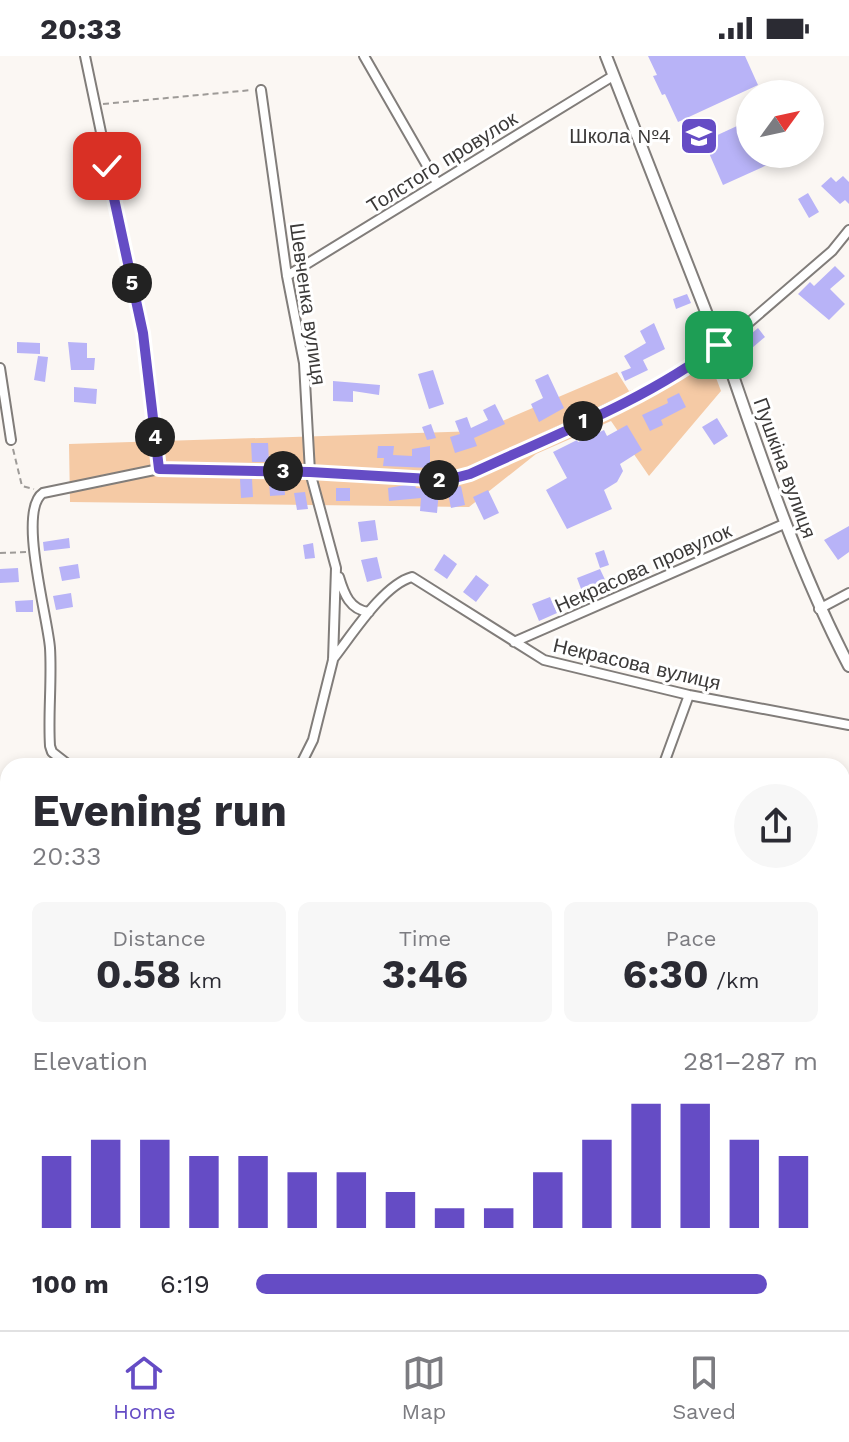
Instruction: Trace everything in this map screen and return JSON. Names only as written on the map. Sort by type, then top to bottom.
[{"type":"street","points":[[85,56],[143,333],[159,469]]},
{"type":"street","points":[[364,56],[437,183]]},
{"type":"street","name":"Пушкіна вулиця","points":[[606,56],[730,367],[784,524],[819,609],[849,666]]},
{"type":"street","name":"Толстого провулок","points":[[287,276],[613,76]]},
{"type":"street","name":"Шевченка вулиця","points":[[261,90],[287,276],[304,363],[310,472],[347,598],[361,611],[369,612]]},
{"type":"street","points":[[60,758],[50,746],[50,645],[35,552],[34,504],[43,493],[159,469],[310,472],[447,480],[470,474],[634,397],[697,362],[832,251],[849,230]]},
{"type":"street","points":[[0,368],[11,440]]},
{"type":"street","name":"Некрасова провулок","points":[[514,642],[784,524]]},
{"type":"street","name":"Шевченка вулиця","points":[[304,758],[313,740],[333,660],[336,568]]},
{"type":"street","name":"Некрасова вулиця","points":[[333,660],[369,612],[401,580],[412,577],[544,660],[689,695],[849,725]]},
{"type":"street","points":[[819,609],[849,593]]},
{"type":"street","points":[[666,758],[689,695]]},
{"type":"path","points":[[94,105],[261,90]]},
{"type":"path","points":[[11,440],[22,486],[43,493]]},
{"type":"path","points":[[0,553],[35,552]]},
{"type":"shaded area","points":[[710,362],[721,391],[649,476],[611,421],[536,454],[469,507],[70,502],[69,444],[479,431],[617,372],[629,391]]},
{"type":"building","points":[[648,56],[745,56],[756,80],[736,80],[736,95],[678,122],[653,76],[657,75]]},
{"type":"building","points":[[736,126],[736,168],[761,168],[723,185],[705,144],[712,141],[711,138]]},
{"type":"building","points":[[843,176],[849,182],[849,204],[845,200],[840,204],[821,186],[831,177],[836,182]]},
{"type":"building","points":[[808,193],[819,212],[809,218],[798,199]]},
{"type":"building","points":[[835,266],[845,276],[830,289],[845,304],[829,320],[798,294],[810,282],[814,286]]},
{"type":"building","points":[[687,294],[691,303],[676,309],[673,299]]},
{"type":"building","points":[[654,323],[665,349],[643,360],[648,370],[625,381],[621,372],[631,368],[624,356],[646,343],[640,331]]},
{"type":"building","points":[[758,328],[765,337],[752,348],[745,339]]},
{"type":"building","points":[[17,342],[40,343],[40,354],[17,353]]},
{"type":"building","points":[[68,342],[87,343],[87,358],[95,358],[94,370],[71,370]]},
{"type":"building","points":[[38,356],[48,357],[45,382],[34,380]]},
{"type":"building","points":[[433,370],[444,404],[429,409],[418,374]]},
{"type":"building","points":[[548,374],[564,408],[539,422],[531,404],[543,398],[535,380]]},
{"type":"building","points":[[333,381],[380,385],[379,395],[353,391],[353,402],[333,401]]},
{"type":"building","points":[[74,387],[97,389],[96,404],[74,402]]},
{"type":"building","points":[[679,393],[686,407],[661,420],[663,425],[650,431],[642,415],[668,403],[667,399]]},
{"type":"building","points":[[495,404],[505,424],[474,438],[477,446],[455,453],[450,437],[460,434],[455,421],[467,417],[471,428],[488,420],[483,410]]},
{"type":"building","points":[[717,418],[728,436],[714,445],[702,427]]},
{"type":"building","points":[[431,424],[436,438],[427,440],[422,427]]},
{"type":"building","points":[[627,425],[642,450],[620,464],[623,471],[617,482],[604,490],[612,509],[567,529],[546,490],[567,478],[553,452],[604,430],[607,436]]},
{"type":"building","points":[[251,443],[268,443],[269,462],[252,462]]},
{"type":"building","points":[[378,446],[394,446],[393,455],[412,456],[412,449],[430,446],[430,468],[383,466],[384,458],[377,458]]},
{"type":"building","points":[[240,479],[252,479],[253,497],[241,498]]},
{"type":"building","points":[[269,480],[284,480],[285,495],[270,496]]},
{"type":"building","points":[[405,485],[439,490],[437,513],[420,511],[421,498],[389,501],[388,488]]},
{"type":"building","points":[[461,486],[465,505],[451,508],[447,489]]},
{"type":"building","points":[[336,488],[350,488],[350,501],[336,501]]},
{"type":"building","points":[[488,490],[499,513],[484,520],[473,497]]},
{"type":"building","points":[[305,492],[308,509],[297,510],[294,493]]},
{"type":"building","points":[[375,520],[378,540],[361,542],[358,522]]},
{"type":"building","points":[[849,526],[849,552],[838,560],[824,540]]},
{"type":"building","points":[[69,538],[70,548],[44,551],[43,542]]},
{"type":"building","points":[[313,543],[315,558],[305,559],[303,545]]},
{"type":"building","points":[[604,550],[609,565],[600,568],[595,553]]},
{"type":"building","points":[[444,554],[457,564],[447,579],[434,570]]},
{"type":"building","points":[[377,557],[382,578],[367,582],[361,560]]},
{"type":"building","points":[[78,564],[80,578],[62,581],[59,567]]},
{"type":"building","points":[[18,568],[19,582],[0,583],[0,569]]},
{"type":"building","points":[[600,569],[608,586],[584,597],[577,578]]},
{"type":"building","points":[[476,575],[489,585],[476,602],[463,592]]},
{"type":"building","points":[[71,593],[73,607],[56,610],[53,596]]},
{"type":"building","points":[[550,597],[557,613],[539,621],[532,604]]},
{"type":"building","points":[[33,600],[33,612],[16,612],[15,601]]},
{"type":"place","name":"Школа №4","points":[[699,136]]},
{"type":"route","points":[[107,166],[143,333],[159,469],[310,472],[447,480],[470,474],[634,397],[697,362],[719,345]]}]
